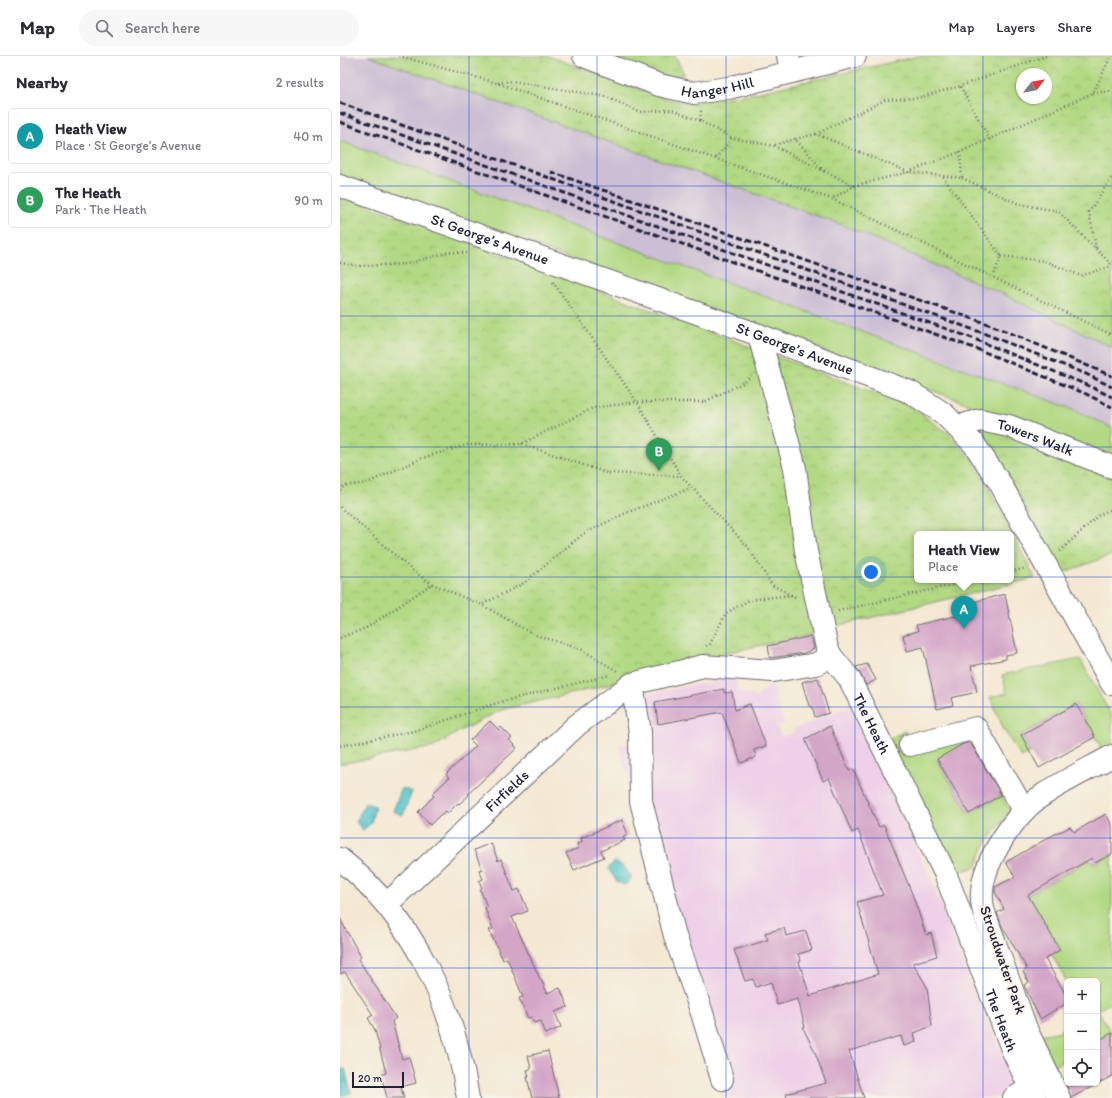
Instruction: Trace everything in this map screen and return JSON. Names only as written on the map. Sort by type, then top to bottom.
[{"type":"street","name":"Hanger Hill","points":[[584,56],[677,91],[702,93],[790,64],[855,56]]},
{"type":"street","name":"St George’s Avenue","points":[[340,186],[759,335],[910,392],[943,413],[974,444],[1000,483],[1112,684]]},
{"type":"street","name":"The Heath","points":[[759,335],[765,362],[795,468],[806,551],[827,648],[831,656],[849,678],[945,873],[1012,1049],[1027,1095]]},
{"type":"street","name":"Towers Walk","points":[[957,427],[980,420],[1009,426],[1112,468]]},
{"type":"street","points":[[722,1079],[702,1013],[675,936],[641,801],[640,732],[632,684],[703,666],[773,671],[816,664],[831,656]]},
{"type":"street","name":"Firfields","points":[[387,904],[578,725],[632,684]]},
{"type":"street","points":[[910,746],[976,728],[1024,810]]},
{"type":"street","name":"Stroudwater Park","points":[[1059,1098],[1027,1031],[982,906],[982,890],[986,874],[996,850],[1024,810],[1042,795],[1112,756]]},
{"type":"street","points":[[340,859],[357,872],[387,904],[409,934],[428,967],[448,1014],[463,1061],[468,1098]]},
{"type":"path","points":[[399,56],[498,83],[832,199],[1112,335]]},
{"type":"path","points":[[774,146],[816,134],[885,100],[917,98],[960,86],[1046,56]]},
{"type":"path","points":[[1093,94],[1111,56]]},
{"type":"path","points":[[498,83],[512,81],[607,97],[639,112],[672,110],[700,121],[732,138],[774,146],[854,186]]},
{"type":"path","points":[[960,86],[990,140]]},
{"type":"path","points":[[832,199],[854,186],[908,172],[990,140],[1093,94],[1112,91]]},
{"type":"path","points":[[700,121],[702,93]]},
{"type":"path","points":[[816,134],[908,172],[942,177],[962,178],[1020,204],[1058,211],[1112,265],[1081,276],[1045,261],[1001,256],[942,177]]},
{"type":"path","points":[[716,158],[732,138]]},
{"type":"path","points":[[795,139],[824,170]]},
{"type":"path","points":[[960,152],[962,178]]},
{"type":"path","points":[[1096,249],[1089,212],[1112,177]]},
{"type":"path","points":[[340,263],[360,266],[407,264],[449,252],[477,254],[480,237]]},
{"type":"path","points":[[993,277],[1001,256]]},
{"type":"path","points":[[552,280],[637,402],[681,476],[748,547],[772,585],[792,595],[819,612],[959,583]]},
{"type":"path","points":[[521,444],[594,408],[637,402],[704,402],[745,382],[765,362]]},
{"type":"path","points":[[340,490],[344,486],[367,483],[422,458],[467,444],[521,444],[606,473],[681,476]]},
{"type":"path","points":[[482,605],[524,583],[583,534],[626,513],[691,487]]},
{"type":"path","points":[[340,507],[412,570],[432,584],[482,605],[535,635],[581,649],[619,672],[500,702],[414,731],[340,746]]},
{"type":"path","points":[[1045,564],[1099,515],[1112,509]]},
{"type":"path","points":[[340,638],[366,628],[432,584]]},
{"type":"path","points":[[702,647],[710,644],[726,612],[748,600],[792,595]]},
{"type":"shaded area","points":[[340,56],[368,56],[843,225],[1005,295],[1112,347],[1112,462],[1057,436],[340,175]]},
{"type":"shaded area","points":[[735,678],[738,691],[757,697],[772,683],[784,724],[777,726],[781,737],[795,732],[794,729],[849,706],[934,886],[968,977],[1016,1085],[1003,1091],[1005,1098],[722,1098],[676,951],[619,746],[656,736],[647,694]]},
{"type":"green space","points":[[368,56],[548,56],[667,99],[686,103],[751,94],[919,56],[1112,56],[1112,347],[1005,295],[843,225]]},
{"type":"green space","points":[[608,56],[675,56],[684,74],[669,78]]},
{"type":"green space","points":[[340,141],[1073,409],[1112,428],[1112,462],[1057,436],[340,175]]},
{"type":"green space","points":[[340,195],[910,406],[948,433],[972,459],[1011,531],[914,531],[914,583],[1014,583],[1014,537],[1035,578],[828,628],[810,635],[734,651],[587,690],[501,710],[458,732],[434,747],[340,764]]},
{"type":"green space","points":[[978,424],[1112,478],[1112,555],[1062,573]]},
{"type":"green space","points":[[1080,659],[1112,717],[1112,747],[1103,751],[1076,704],[1021,735],[1030,752],[1021,757],[1004,730],[990,697],[1007,693],[1002,675]]},
{"type":"green space","points":[[905,731],[910,745],[970,740],[937,760],[969,814],[1002,795],[1010,811],[986,843],[976,867],[954,873],[886,740]]},
{"type":"green space","points":[[1112,854],[1112,1002],[1100,1009],[1100,978],[1065,978],[1052,955],[1060,950],[1028,895],[1089,860],[1095,863]]},
{"type":"green space","points":[[1100,1014],[1111,1033],[1100,1039]]},
{"type":"green space","points":[[1064,1028],[1064,1060],[1053,1066],[1040,1035],[1057,1032]]},
{"type":"water","points":[[402,788],[412,792],[403,815],[393,811]]},
{"type":"water","points":[[365,803],[375,806],[371,823],[363,830],[356,822]]},
{"type":"water","points":[[616,861],[624,867],[631,876],[630,880],[625,885],[617,882],[608,868]]},
{"type":"water","points":[[345,1069],[351,1093],[340,1096],[340,1070]]},
{"type":"building","points":[[1005,594],[1017,653],[1006,655],[1006,659],[971,666],[977,692],[951,698],[953,705],[937,709],[923,647],[907,651],[903,635],[918,631],[916,625],[960,615],[957,606]]},
{"type":"building","points":[[811,636],[814,649],[804,653],[770,658],[768,646]]},
{"type":"building","points":[[867,664],[876,680],[866,685],[856,667]]},
{"type":"building","points":[[818,678],[829,713],[815,717],[812,706],[809,706],[802,682]]},
{"type":"building","points":[[724,689],[724,693],[732,692],[735,710],[750,704],[766,746],[754,750],[756,757],[741,763],[722,712],[658,724],[655,702]]},
{"type":"building","points":[[1076,704],[1095,737],[1039,768],[1021,735]]},
{"type":"building","points":[[490,721],[499,730],[501,727],[512,738],[509,740],[517,748],[459,804],[458,803],[448,813],[446,811],[440,815],[430,825],[418,812],[434,796],[432,794],[449,778],[446,774],[476,746],[470,740]]},
{"type":"building","points":[[830,726],[849,771],[853,769],[879,827],[884,825],[913,896],[926,935],[931,933],[937,956],[913,963],[927,987],[932,1026],[914,1033],[916,1042],[904,1046],[901,1036],[849,1051],[864,1098],[787,1098],[786,1094],[826,1083],[815,1052],[803,1028],[805,1027],[798,999],[777,1005],[771,982],[756,987],[753,979],[745,981],[734,950],[768,940],[765,933],[784,928],[786,936],[806,931],[812,950],[798,954],[801,961],[799,962],[810,996],[878,974],[857,902],[883,895],[858,830],[852,833],[829,778],[823,781],[805,739]]},
{"type":"building","points":[[970,742],[1001,795],[969,814],[937,759],[963,744]]},
{"type":"building","points":[[1106,814],[1112,825],[1112,854],[1095,863],[1092,858],[1028,895],[1060,950],[1045,959],[1064,992],[1064,1005],[1040,1019],[1024,985],[1029,982],[1023,972],[1027,969],[1002,926],[997,913],[1004,909],[995,892],[995,887],[1015,877],[1006,862],[1060,831],[1070,827],[1074,832]]},
{"type":"building","points":[[622,820],[628,835],[623,837],[625,840],[601,851],[604,857],[574,870],[566,853],[579,848],[577,844],[582,842],[581,838]]},
{"type":"building","points":[[491,843],[498,861],[501,859],[514,891],[519,889],[528,911],[512,917],[540,979],[547,993],[560,988],[568,1007],[555,1012],[561,1027],[546,1034],[541,1021],[534,1023],[532,1017],[528,1018],[519,998],[523,997],[507,958],[503,960],[489,930],[493,929],[485,908],[487,907],[480,889],[482,888],[479,881],[483,879],[479,870],[482,869],[474,850]]},
{"type":"building","points":[[340,919],[361,957],[358,959],[396,1018],[392,1021],[402,1059],[409,1057],[416,1083],[401,1087],[404,1098],[387,1098],[381,1075],[386,1073],[375,1030],[368,1018],[373,1015],[345,972],[340,974]]},
{"type":"building","points":[[1112,1033],[1112,1076],[1100,1082],[1100,1050],[1100,1039]]},
{"type":"building","points":[[548,1051],[559,1098],[532,1098],[527,1077],[529,1077],[527,1070],[531,1069],[528,1056]]},
{"type":"building","points":[[1067,1086],[1093,1086],[1071,1098]]},
{"type":"railway","points":[[340,103],[983,333],[1086,374],[1112,387]]},
{"type":"railway","points":[[340,113],[972,338],[1087,385],[1112,397]]},
{"type":"railway","points":[[340,122],[977,349],[1084,393],[1112,407]]},
{"type":"railway","points":[[551,172],[991,325],[1112,376]]},
{"type":"place","name":"The Heath","points":[[659,471]]},
{"type":"place","name":"Heath View","points":[[964,629]]}]
